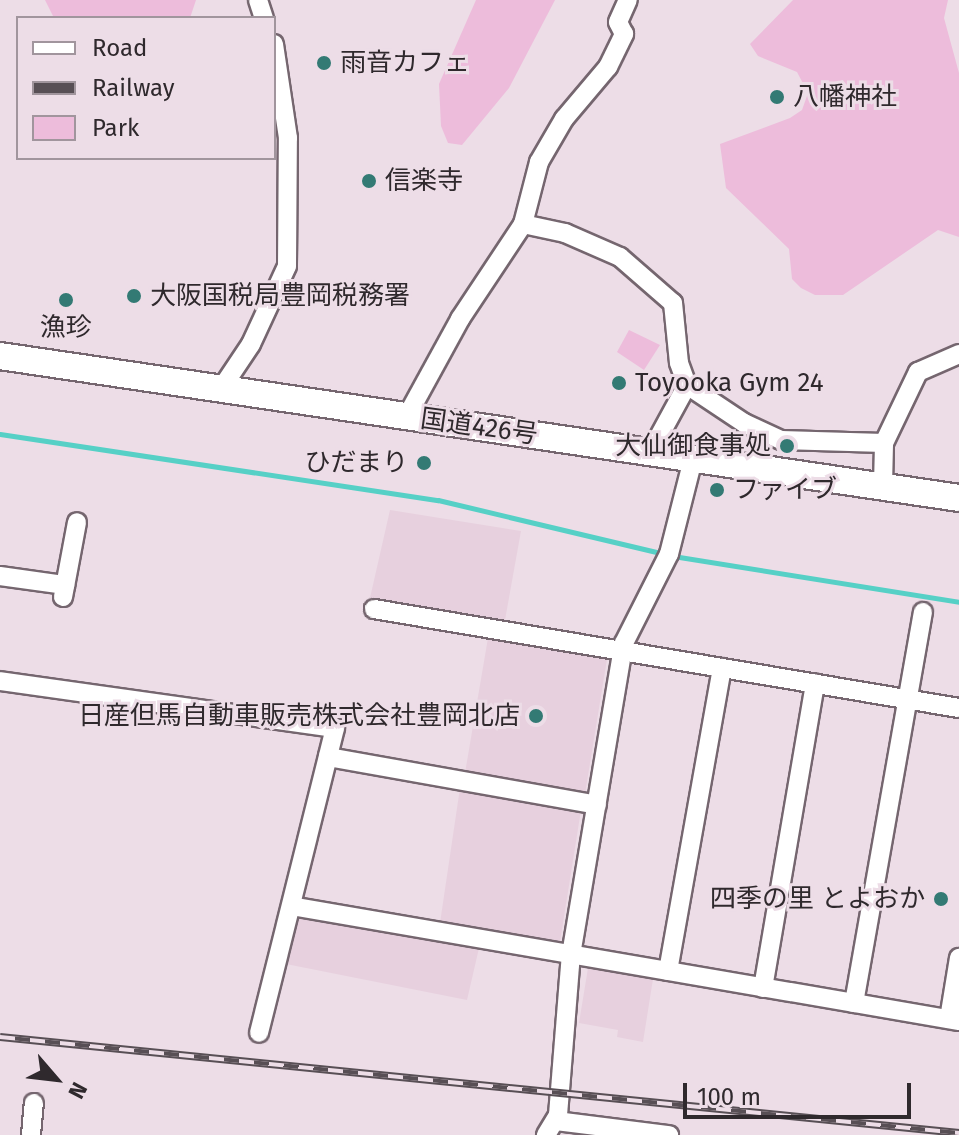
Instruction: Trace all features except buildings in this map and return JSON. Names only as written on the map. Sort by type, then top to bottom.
[{"type":"highway","name":"国道426号","points":[[0,356],[223,386],[959,498]]},
{"type":"street","points":[[407,416],[460,319],[523,224],[539,162],[572,108],[608,67],[624,34],[618,22],[628,0]]},
{"type":"street","points":[[223,386],[251,344],[287,266],[288,138],[276,57]]},
{"type":"street","points":[[523,224],[565,233],[620,257],[673,303],[679,363],[687,385],[744,423],[781,440],[884,443]]},
{"type":"street","points":[[883,485],[884,443],[918,372],[959,354]]},
{"type":"street","points":[[650,453],[687,385]]},
{"type":"street","points":[[669,1135],[551,1128],[566,1044],[571,955],[623,651],[633,618],[669,554],[693,459]]},
{"type":"street","points":[[0,576],[64,591],[77,522]]},
{"type":"street","points":[[374,609],[959,708]]},
{"type":"street","points":[[854,1003],[923,612]]},
{"type":"street","points":[[668,971],[722,668]]},
{"type":"street","points":[[0,681],[335,728],[259,1033]]},
{"type":"street","points":[[763,988],[815,683]]},
{"type":"street","points":[[328,757],[597,805]]},
{"type":"street","points":[[291,906],[954,1020],[959,958]]},
{"type":"street","points":[[31,1135],[34,1103]]},
{"type":"shaded area","points":[[390,510],[521,531],[505,620],[370,598]]},
{"type":"shaded area","name":"日産但馬自動車販売株式会社豊岡北店","points":[[488,638],[607,659],[585,794],[465,773]]},
{"type":"shaded area","points":[[460,788],[581,810],[560,942],[440,923]]},
{"type":"shaded area","points":[[293,915],[479,948],[467,1000],[281,963]]},
{"type":"shaded area","points":[[588,968],[653,979],[643,1042],[617,1037],[618,1030],[579,1023]]},
{"type":"green space","points":[[45,0],[196,0],[191,16],[53,16]]},
{"type":"green space","points":[[476,0],[555,0],[509,88],[462,145],[448,143],[441,126],[439,84]]},
{"type":"green space","points":[[793,0],[948,0],[944,18],[959,73],[959,237],[938,230],[843,295],[815,295],[801,288],[792,279],[789,249],[726,188],[720,144],[790,118],[802,110],[808,93],[797,72],[758,56],[750,44]]},
{"type":"green space","points":[[629,330],[660,345],[644,370],[617,352]]},
{"type":"waterway","points":[[0,434],[438,500],[664,554]]},
{"type":"waterway","points":[[673,556],[959,602]]},
{"type":"railway","points":[[0,1037],[959,1133]]},
{"type":"place","name":"雨音カフェ","points":[[324,63]]},
{"type":"place","name":"八幡神社","points":[[777,97]]},
{"type":"place","name":"信楽寺","points":[[369,181]]},
{"type":"place","name":"大阪国税局豊岡税務署","points":[[134,296]]},
{"type":"place","name":"漁珍","points":[[66,300]]},
{"type":"place","name":"Toyooka Gym 24","points":[[619,383]]},
{"type":"place","name":"大仙御食事処","points":[[787,446]]},
{"type":"place","name":"ひだまり","points":[[424,463]]},
{"type":"place","name":"ファイブ","points":[[717,490]]},
{"type":"place","name":"日産但馬自動車販売株式会社豊岡北店","points":[[536,716]]},
{"type":"place","name":"四季の里 とよおか","points":[[941,899]]}]
